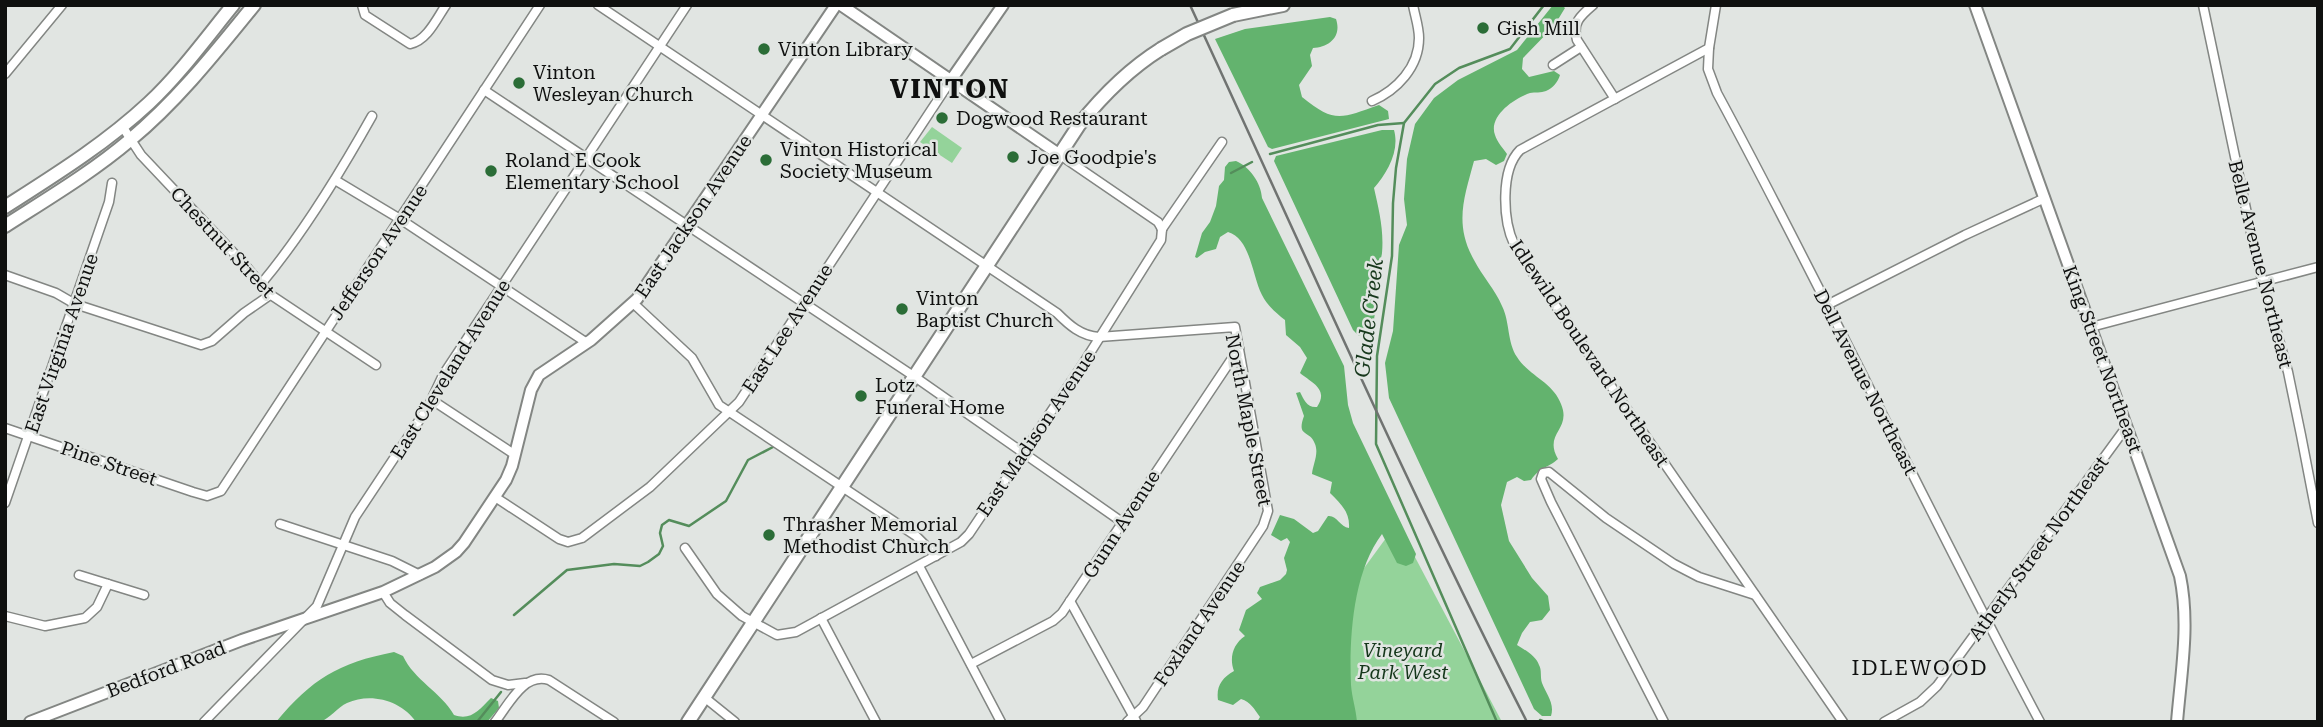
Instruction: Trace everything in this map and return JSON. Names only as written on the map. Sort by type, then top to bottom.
[{"type":"main road","points":[[5,207],[72,164],[122,126],[173,78],[233,5]]},
{"type":"main road","points":[[5,226],[73,182],[130,140],[176,97],[254,5]]},
{"type":"main road","points":[[688,722],[1095,104],[1132,69],[1187,34],[1233,15],[1282,5]]},
{"type":"street","points":[[5,74],[62,5]]},
{"type":"street","points":[[362,5],[365,15],[411,44],[418,42],[425,35],[446,5]]},
{"type":"street","name":"Jefferson Avenue","points":[[213,496],[221,491],[237,469],[540,5]]},
{"type":"street","points":[[598,5],[1058,313],[1070,326],[1086,335],[1099,337]]},
{"type":"street","name":"East Cleveland Avenue","points":[[204,722],[303,618],[317,607],[355,517],[432,400],[443,375],[687,5]]},
{"type":"street","points":[[839,5],[1158,222],[1162,229]]},
{"type":"street","name":"East Jackson Avenue","points":[[303,618],[383,593],[420,575],[456,552],[464,543],[506,480],[535,380],[545,369],[587,343],[634,303],[839,5]]},
{"type":"street","points":[[951,80],[1003,5]]},
{"type":"street","points":[[1372,101],[1390,93],[1412,66],[1418,50],[1419,36],[1413,5]]},
{"type":"street","points":[[1592,5],[1580,15],[1575,26],[1577,40],[1615,99]]},
{"type":"street","points":[[1709,48],[1716,5]]},
{"type":"street","name":"King Street Northeast","points":[[1975,5],[2173,554],[2184,594],[2185,637],[2177,722]]},
{"type":"street","name":"Belle Avenue Northeast","points":[[2203,5],[2263,282],[2288,372],[2318,523]]},
{"type":"street","points":[[1553,65],[1581,47]]},
{"type":"street","name":"Idlewild Boulevard Northeast","points":[[1709,48],[1520,150],[1514,156],[1507,174],[1510,234],[1514,245],[1535,276],[1843,722]]},
{"type":"street","name":"Dell Avenue Northeast","points":[[1709,48],[1708,69],[1714,87],[2040,722]]},
{"type":"street","name":"East Lee Avenue","points":[[495,497],[559,539],[568,541],[582,538],[650,487],[739,402],[951,80]]},
{"type":"street","points":[[484,90],[915,377],[1122,522]]},
{"type":"street","points":[[261,284],[276,267],[335,180],[372,116]]},
{"type":"street","name":"Chestnut Street","points":[[122,126],[149,163],[270,295],[376,365]]},
{"type":"street","name":"East Madison Avenue","points":[[685,548],[723,600],[742,616],[782,635],[796,632],[961,542],[1023,454],[1161,240],[1162,229],[1196,176],[1222,142]]},
{"type":"street","points":[[335,180],[400,219],[587,343]]},
{"type":"street","name":"East Virginia Avenue","points":[[5,503],[75,304],[109,202],[112,183]]},
{"type":"street","points":[[1827,305],[1954,240],[2045,198]]},
{"type":"street","points":[[2091,327],[2318,267]]},
{"type":"street","points":[[5,275],[56,293],[75,304],[201,345],[209,343],[270,295]]},
{"type":"street","points":[[634,303],[685,351],[715,400],[916,536],[936,556]]},
{"type":"street","name":"North Maple Street","points":[[1099,337],[1235,327],[1269,503],[1266,520]]},
{"type":"street","name":"Gunn Avenue","points":[[971,664],[1053,621],[1062,613],[1239,348]]},
{"type":"street","points":[[432,400],[514,454]]},
{"type":"street","name":"Atherly Street Northeast","points":[[1884,722],[1930,694],[2127,426]]},
{"type":"street","name":"Pine Street","points":[[5,428],[193,492],[213,496]]},
{"type":"street","points":[[1664,722],[1541,476],[1549,472],[1606,518],[1681,568],[1726,587],[1755,595]]},
{"type":"street","name":"Foxland Avenue","points":[[1132,720],[1143,708],[1266,520]]},
{"type":"street","points":[[281,524],[392,561],[420,575]]},
{"type":"street","points":[[919,566],[1001,722]]},
{"type":"street","points":[[79,575],[144,595]]},
{"type":"street","points":[[5,615],[45,626],[85,618],[97,607],[108,584]]},
{"type":"street","points":[[383,593],[390,603],[405,615],[492,680],[508,685],[525,683],[536,678],[550,680],[613,721]]},
{"type":"street","points":[[1070,601],[1132,720]]},
{"type":"street","name":"Bedford Road","points":[[30,722],[45,719],[242,639],[303,618]]},
{"type":"street","points":[[821,618],[876,722]]},
{"type":"street","points":[[495,722],[525,683]]},
{"type":"street","points":[[704,698],[735,722]]},
{"type":"green space","points":[[1553,5],[1562,5],[1565,8],[1554,26],[1523,58],[1522,69],[1529,77],[1554,71],[1560,75],[1559,78],[1549,90],[1524,95],[1510,103],[1499,115],[1495,121],[1495,135],[1507,154],[1504,161],[1496,165],[1486,159],[1474,161],[1463,211],[1464,235],[1468,247],[1502,306],[1514,351],[1522,364],[1557,396],[1563,413],[1554,443],[1558,459],[1531,480],[1524,481],[1517,477],[1507,482],[1501,505],[1509,541],[1532,578],[1548,596],[1550,610],[1542,620],[1530,622],[1517,645],[1533,656],[1540,667],[1542,683],[1552,707],[1551,716],[1542,716],[1534,709],[1389,398],[1385,363],[1393,331],[1399,245],[1407,225],[1404,199],[1407,159],[1415,124],[1434,98],[1458,80],[1517,50]]},
{"type":"green space","points":[[1330,17],[1336,19],[1336,36],[1324,46],[1313,48],[1310,55],[1312,66],[1299,85],[1302,97],[1313,106],[1339,116],[1379,105],[1388,111],[1389,119],[1272,149],[1268,147],[1215,39],[1245,29]]},
{"type":"green space","points":[[932,127],[962,148],[952,163],[920,142]]},
{"type":"green space","points":[[1382,130],[1394,130],[1395,146],[1388,169],[1374,188],[1382,228],[1382,253],[1373,286],[1374,319],[1367,332],[1359,336],[1353,330],[1274,161],[1276,156]]},
{"type":"green space","points":[[1236,161],[1246,167],[1257,181],[1262,198],[1344,366],[1348,405],[1353,423],[1416,554],[1413,563],[1406,566],[1397,563],[1382,534],[1365,567],[1352,627],[1351,685],[1357,722],[1257,722],[1260,717],[1244,700],[1241,699],[1233,705],[1218,700],[1221,683],[1234,671],[1232,661],[1235,647],[1245,636],[1239,630],[1246,610],[1262,599],[1257,593],[1260,587],[1280,580],[1286,574],[1284,558],[1290,542],[1287,538],[1281,541],[1271,535],[1280,515],[1294,519],[1313,533],[1318,531],[1328,516],[1334,517],[1349,528],[1346,513],[1330,493],[1332,482],[1312,474],[1316,448],[1313,439],[1302,428],[1304,416],[1296,393],[1300,392],[1308,405],[1317,407],[1320,391],[1300,373],[1307,358],[1300,347],[1286,335],[1285,320],[1264,299],[1242,242],[1228,232],[1220,237],[1216,249],[1195,257],[1202,233],[1216,206],[1225,167],[1229,162]]},
{"type":"green space","name":"Vineyard Park West","points":[[1397,523],[1502,722],[1339,722],[1351,586]]},
{"type":"green space","points":[[394,652],[403,656],[414,672],[442,699],[454,715],[470,715],[491,698],[498,701],[499,708],[487,722],[416,722],[394,704],[366,698],[347,703],[320,722],[276,722],[302,694],[328,675],[374,656]]},
{"type":"waterway","name":"Glade Creek","points":[[1497,722],[1376,444],[1377,356],[1392,256],[1396,168],[1404,123],[1435,84],[1459,68],[1510,49],[1544,5]]},
{"type":"waterway","points":[[1270,154],[1378,125],[1404,123]]},
{"type":"waterway","points":[[1231,173],[1252,162]]},
{"type":"waterway","points":[[514,615],[567,570],[614,564],[640,566],[648,562],[659,554],[663,546],[660,533],[662,525],[669,520],[689,526],[726,501],[748,460],[773,447]]},
{"type":"waterway","points":[[477,722],[501,692]]},
{"type":"waterway","points":[[1540,720],[1545,722]]},
{"type":"railway","points":[[1190,5],[1397,455],[1527,722]]},
{"type":"place","name":"Gish Mill","points":[[1483,28]]},
{"type":"place","name":"Vinton Library","points":[[764,49]]},
{"type":"place","name":"Vinton Wesleyan Church","points":[[519,83]]},
{"type":"place","name":"Dogwood Restaurant","points":[[942,118]]},
{"type":"place","name":"Joe Goodpie's","points":[[1013,157]]},
{"type":"place","name":"Vinton Historical Society Museum","points":[[766,160]]},
{"type":"place","name":"Roland E Cook Elementary School","points":[[491,171]]},
{"type":"place","name":"Vinton Baptist Church","points":[[902,309]]},
{"type":"place","name":"Lotz Funeral Home","points":[[861,396]]},
{"type":"place","name":"Thrasher Memorial Methodist Church","points":[[769,535]]},
{"type":"district","name":"VINTON","points":[[950,89]]},
{"type":"district","name":"IDLEWOOD","points":[[1920,668]]}]
